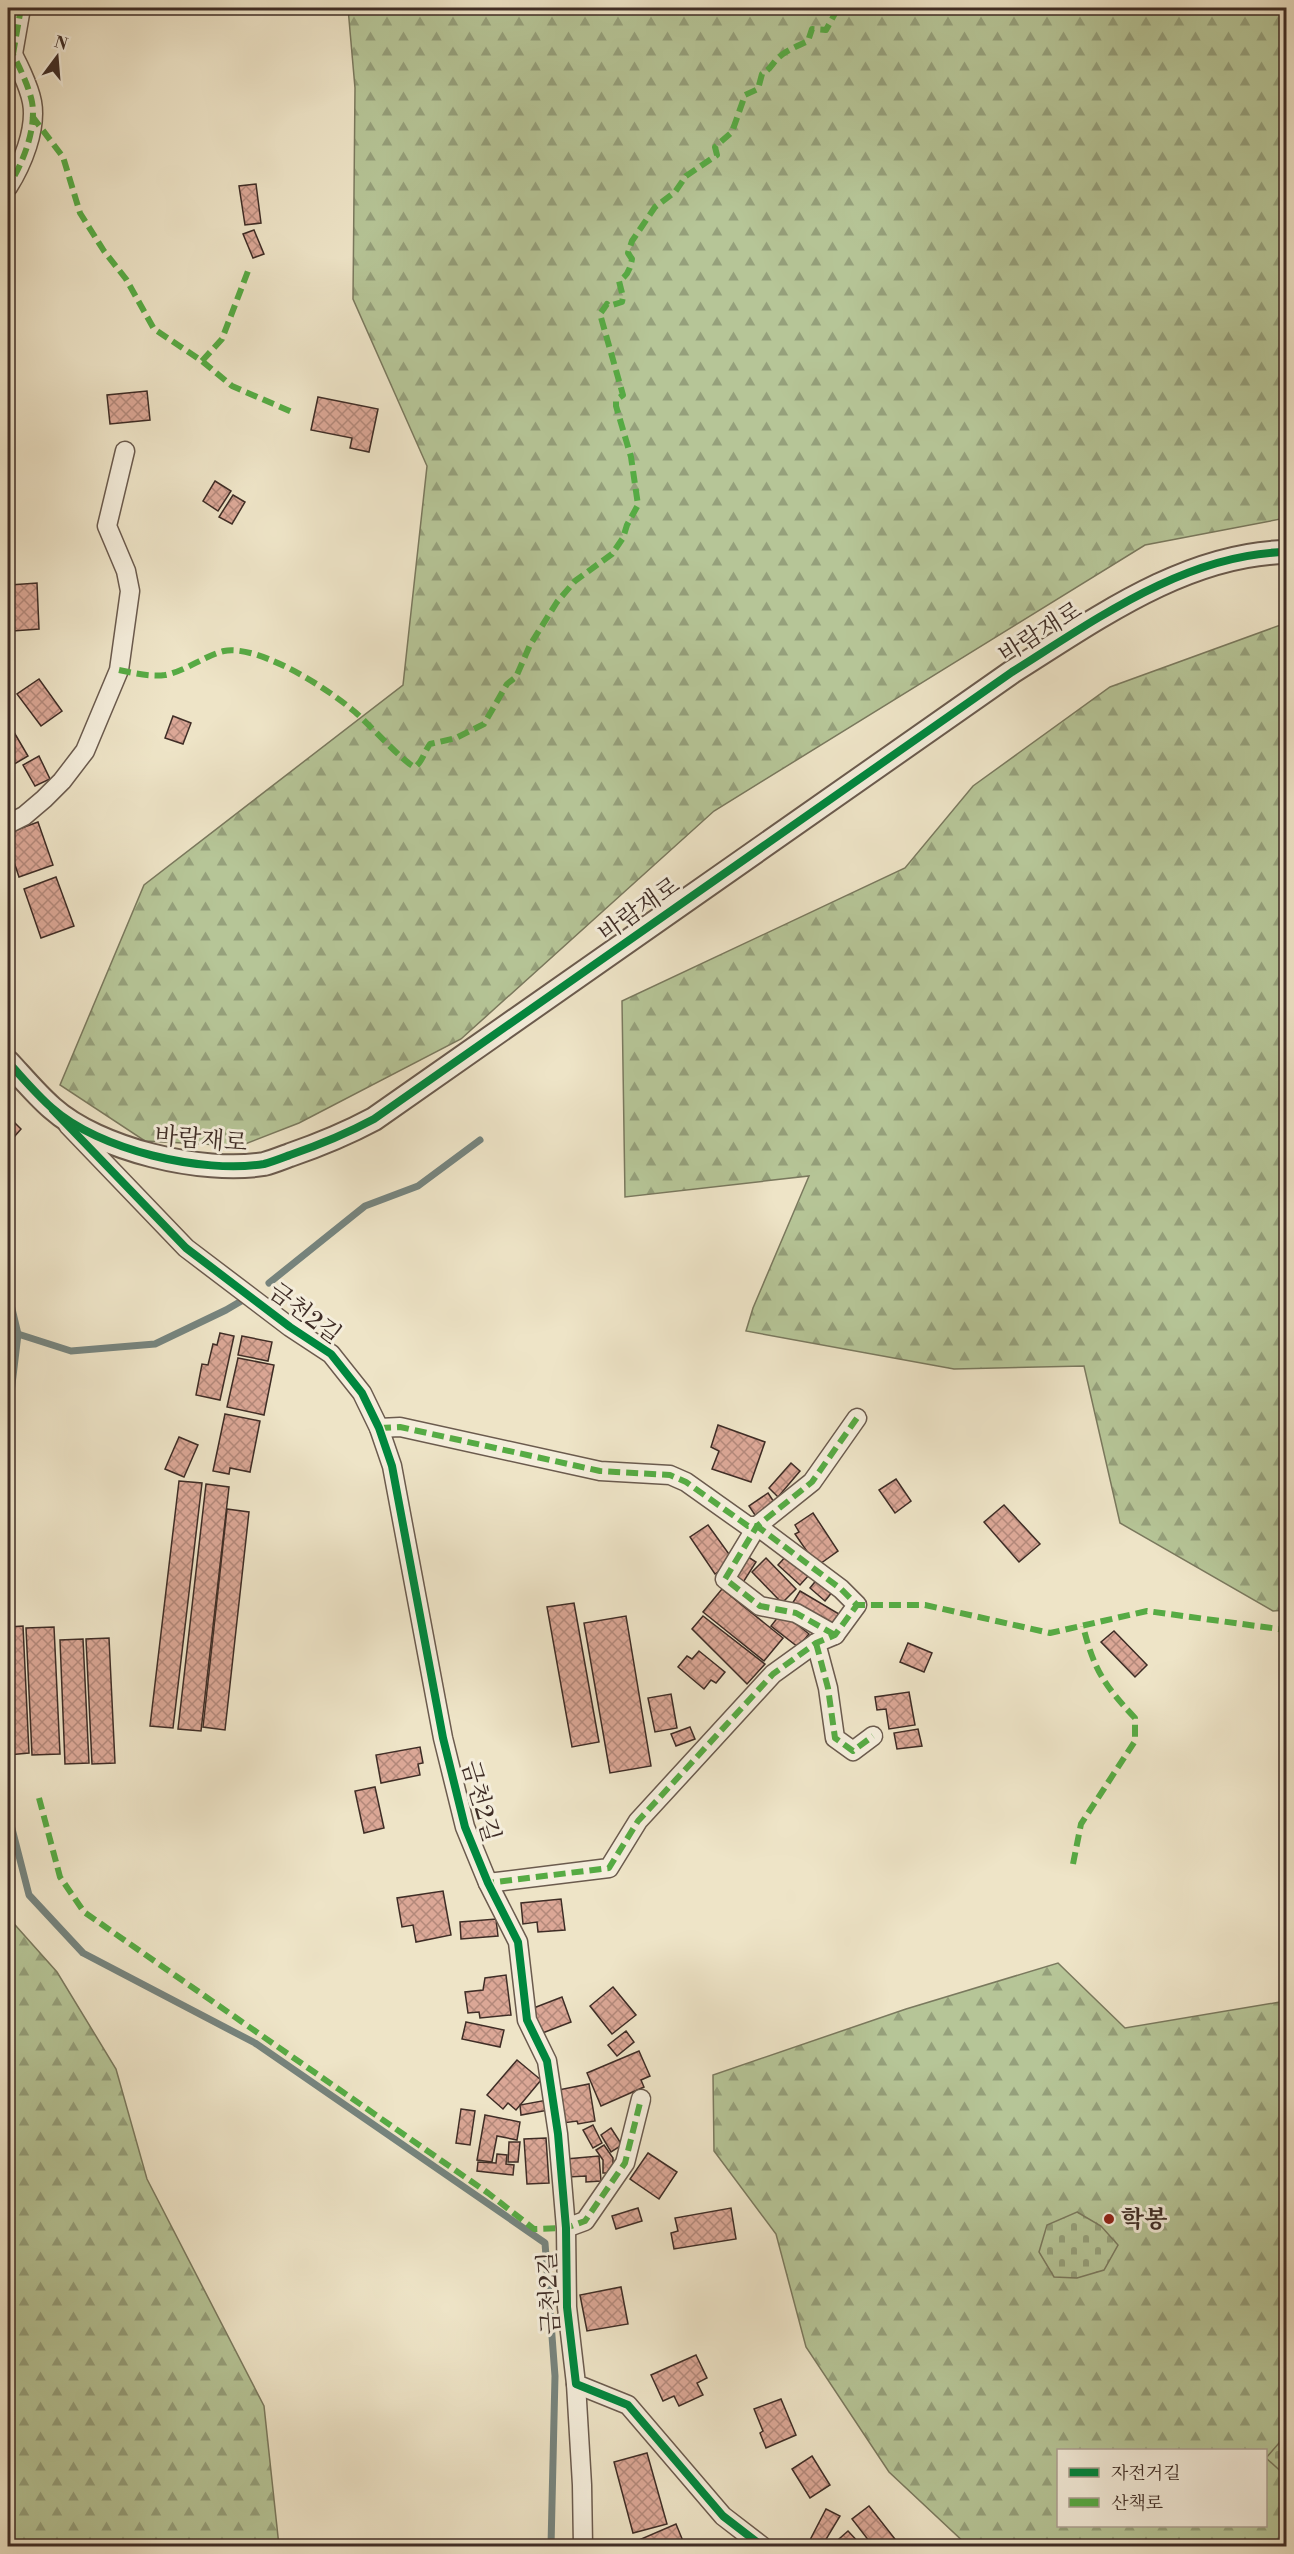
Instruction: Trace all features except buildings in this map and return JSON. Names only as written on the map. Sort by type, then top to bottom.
[{"type":"street","points":[[8,187],[20,165],[32,128],[32,102],[10,50],[21,8]]},
{"type":"street","points":[[8,824],[24,816],[50,793],[85,752],[119,670],[130,591],[126,571],[108,526],[125,451]]},
{"type":"street","name":"바람재로","points":[[8,1062],[53,1110],[126,1149],[170,1160],[227,1165],[264,1164],[338,1139],[374,1119],[1012,672],[1108,612],[1174,578],[1239,557],[1287,552]]},
{"type":"street","name":"금천2길","points":[[53,1110],[186,1248],[290,1327],[331,1354],[362,1393],[379,1428],[392,1466],[444,1738],[465,1827],[488,1883],[518,1942],[527,2020],[547,2061],[558,2134],[566,2228],[567,2307],[576,2384],[583,2547]]},
{"type":"street","points":[[835,1635],[796,1613],[760,1606],[725,1579],[758,1526],[812,1482],[857,1418]]},
{"type":"street","points":[[379,1428],[400,1427],[600,1471],[670,1475],[686,1482],[748,1526],[758,1526],[841,1589],[857,1605],[835,1635],[816,1643],[773,1674],[638,1821],[609,1868],[488,1883]]},
{"type":"street","points":[[816,1643],[828,1688],[835,1738],[853,1750],[873,1736]]},
{"type":"street","points":[[566,2228],[585,2221],[625,2163],[641,2099]]},
{"type":"street","points":[[576,2384],[628,2405],[723,2516],[762,2547]]},
{"type":"green space","points":[[348,8],[1286,8],[1286,518],[1145,545],[714,811],[461,1039],[299,1123],[240,1146],[145,1141],[60,1085],[144,885],[403,685],[427,466],[353,299],[355,88]]},
{"type":"green space","points":[[1286,623],[1286,1610],[1273,1611],[1120,1523],[1084,1366],[954,1369],[746,1331],[753,1308],[809,1176],[625,1197],[622,1001],[905,868],[973,786],[1110,687]]},
{"type":"green space","points":[[8,1917],[57,1972],[116,2069],[147,2179],[264,2406],[279,2546],[8,2546]]},
{"type":"green space","points":[[1058,1963],[1125,2028],[1286,2001],[1286,2546],[968,2546],[889,2472],[806,2347],[776,2234],[714,2151],[713,2075],[906,2009]]},
{"type":"green space","points":[[1077,2212],[1101,2226],[1118,2245],[1104,2270],[1077,2278],[1054,2277],[1039,2252],[1047,2225]]},
{"type":"green space","points":[[1286,2435],[1286,2476],[1267,2457]]},
{"type":"waterway","points":[[269,1283],[365,1206],[418,1186],[480,1140]]},
{"type":"waterway","points":[[8,1292],[18,1334],[8,1418]]},
{"type":"waterway","points":[[18,1334],[71,1351],[155,1344],[243,1300]]},
{"type":"waterway","points":[[8,1813],[29,1895],[83,1953],[255,2043],[545,2243],[555,2376],[551,2546]]},
{"type":"marked path","points":[[13,54],[21,8]]},
{"type":"marked path","points":[[119,670],[148,675],[165,675],[224,651],[242,651],[262,656],[294,671],[337,698],[415,767],[430,744],[456,738],[484,724],[507,684],[516,677],[530,645],[557,602],[575,581],[612,554],[623,538],[638,505],[631,457],[616,406],[616,400],[623,395],[600,314],[607,304],[609,306],[622,302],[619,281],[626,275],[630,266],[632,259],[628,253],[632,241],[655,207],[675,192],[686,176],[717,155],[715,147],[732,132],[745,95],[758,89],[762,74],[783,54],[808,41],[812,29],[826,30],[838,8]]},
{"type":"marked path","points":[[8,46],[28,88],[33,113],[27,146],[8,187]]},
{"type":"marked path","points":[[32,116],[63,157],[80,213],[104,251],[126,279],[154,329],[202,361],[232,386],[292,412]]},
{"type":"marked path","points":[[202,361],[222,339],[248,271]]},
{"type":"marked path","points":[[835,1635],[796,1613],[760,1606],[725,1579],[757,1526],[812,1482],[857,1418]]},
{"type":"marked path","points":[[379,1428],[400,1427],[600,1471],[670,1475],[686,1482],[748,1526],[757,1526],[841,1589],[857,1605],[925,1605],[1050,1633],[1147,1611],[1286,1630]]},
{"type":"marked path","points":[[491,1888],[488,1883],[609,1868],[638,1821],[773,1674],[816,1643],[835,1635],[857,1605]]},
{"type":"marked path","points":[[1073,1864],[1081,1824],[1135,1741],[1135,1718],[1115,1696],[1096,1666],[1083,1626]]},
{"type":"marked path","points":[[816,1643],[828,1688],[835,1738],[853,1751],[873,1736]]},
{"type":"marked path","points":[[39,1798],[60,1877],[84,1912],[488,2193],[534,2229],[566,2228],[585,2221],[625,2163],[641,2099]]},
{"type":"cycle path","points":[[8,1062],[46,1103],[72,1123],[96,1136],[152,1156],[182,1162],[239,1166],[264,1164],[322,1143],[374,1119],[1012,672],[1076,632],[1142,593],[1177,577],[1212,564],[1249,556],[1286,552]]},
{"type":"cycle path","points":[[53,1110],[186,1248],[290,1327],[331,1354],[362,1393],[379,1428],[392,1466],[443,1738],[465,1827],[488,1883],[518,1942],[527,2020],[547,2061],[558,2134],[566,2228],[567,2307],[576,2384],[628,2405],[723,2516],[762,2546]]},
{"type":"place","name":"학봉","points":[[1109,2219]]}]
